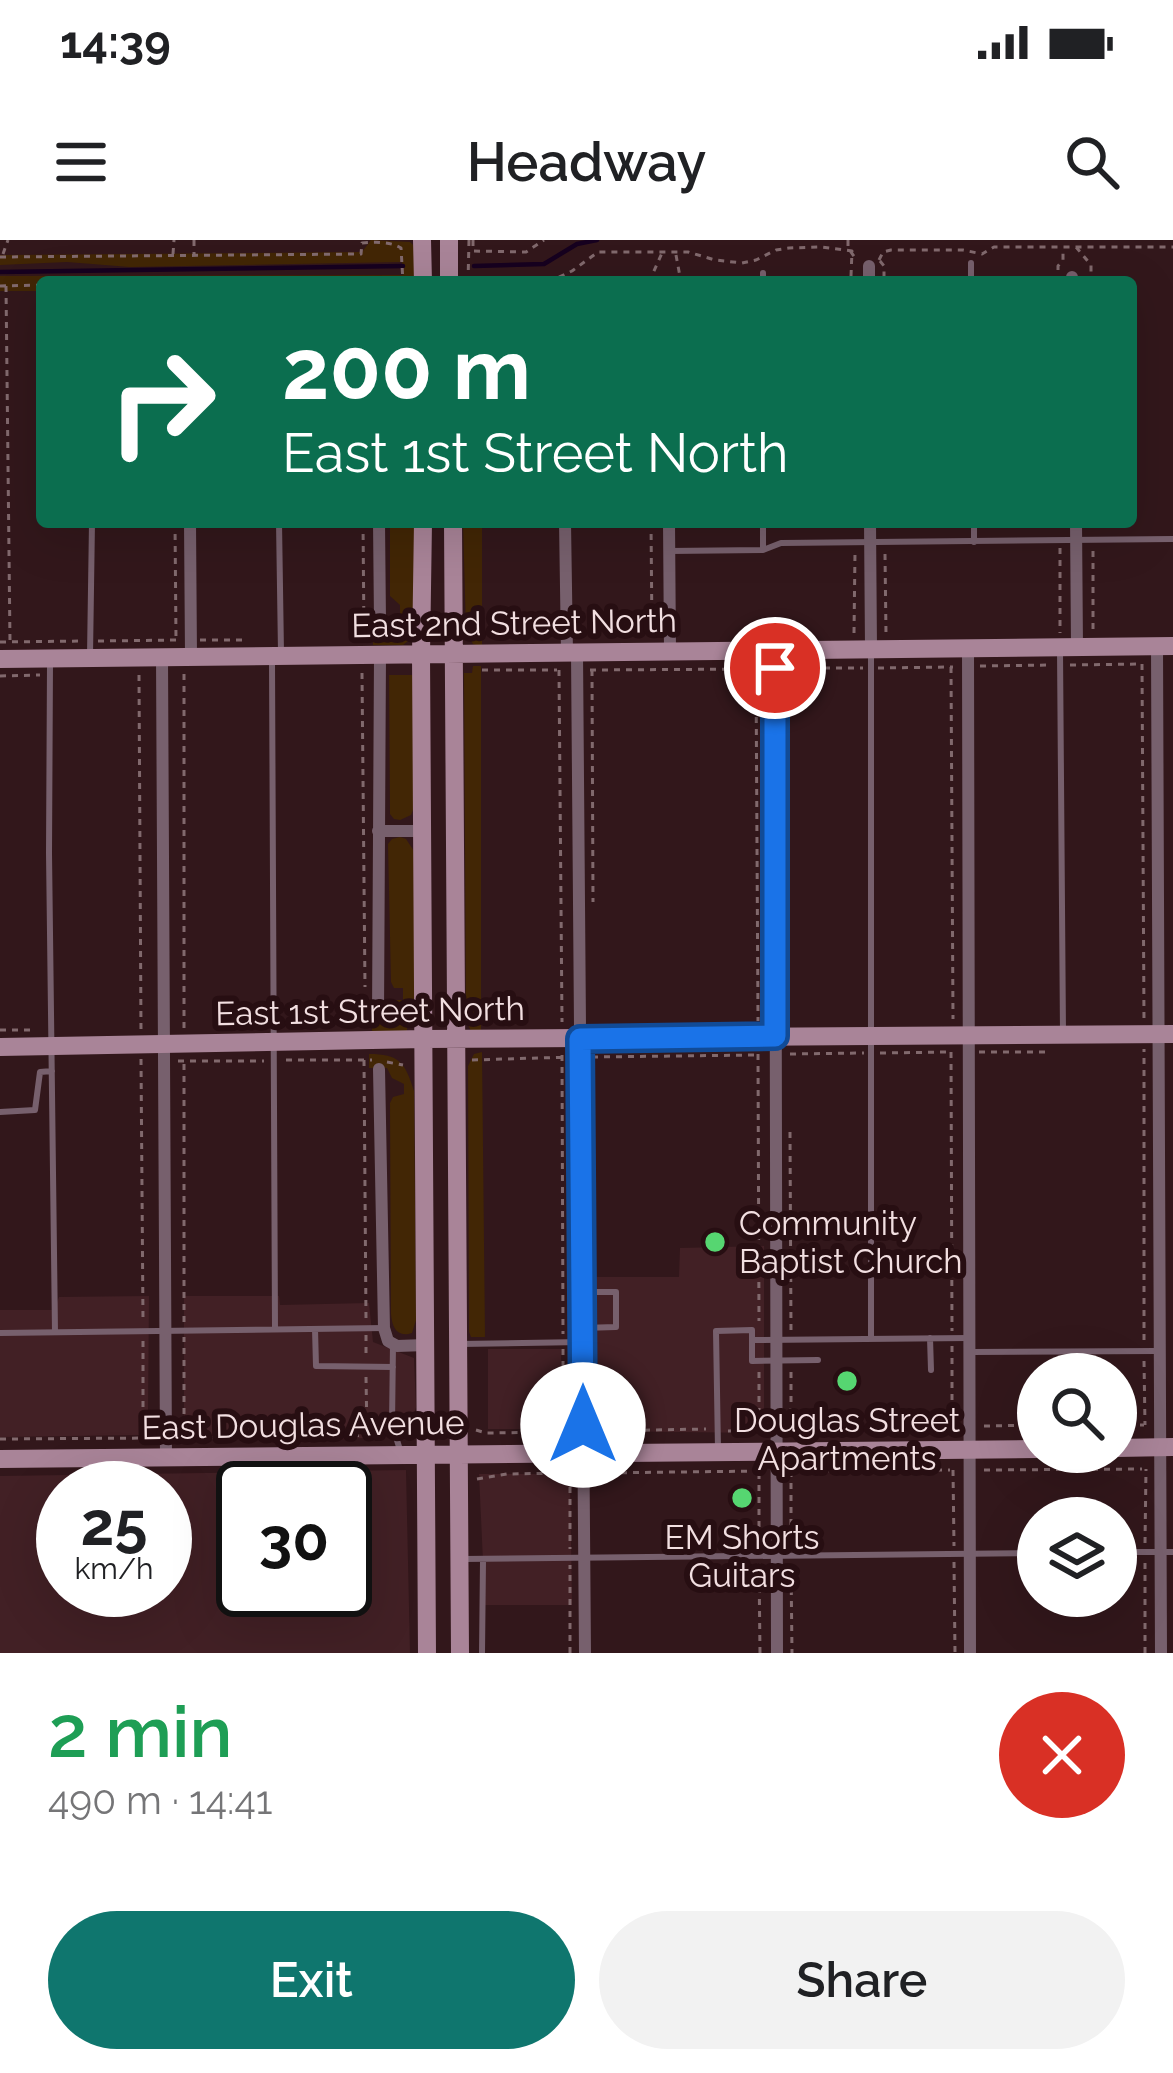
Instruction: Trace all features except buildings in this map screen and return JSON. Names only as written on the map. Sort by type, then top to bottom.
[{"type":"street","points":[[422,240],[423,276]]},
{"type":"street","points":[[449,240],[449,276]]},
{"type":"street","points":[[871,276],[874,263]]},
{"type":"street","points":[[190,528],[191,657]]},
{"type":"street","points":[[379,528],[380,622]]},
{"type":"street","points":[[423,528],[427,1653]]},
{"type":"street","points":[[453,528],[460,1653]]},
{"type":"street","points":[[565,528],[574,659],[581,1048],[585,1653]]},
{"type":"street","points":[[669,528],[670,652]]},
{"type":"street","points":[[871,658],[878,543],[872,528]]},
{"type":"street","points":[[1064,648],[1076,528]]},
{"type":"street","name":"East 2nd Street North","points":[[5,651],[50,659],[455,654],[574,659],[670,652],[775,659],[968,657],[1064,648],[1163,652]]},
{"type":"street","points":[[1161,1653],[1166,1552],[1160,1352],[1166,1336],[1163,652]]},
{"type":"street","points":[[378,1016],[380,655]]},
{"type":"street","points":[[162,657],[166,1447]]},
{"type":"street","points":[[968,657],[970,1653]]},
{"type":"street","points":[[775,659],[777,1653]]},
{"type":"street","points":[[379,831],[422,831]]},
{"type":"street","name":"East 1st Street North","points":[[0,1047],[274,1052],[458,1039],[581,1048],[775,1036],[1166,1034]]},
{"type":"street","points":[[379,1041],[411,1064],[424,1096]]},
{"type":"street","points":[[379,1069],[388,1337],[426,1345]]},
{"type":"street","name":"East Douglas Avenue","points":[[0,1459],[166,1447],[401,1453],[1017,1448]]},
{"type":"lane","points":[[971,263],[971,276]]},
{"type":"lane","points":[[89,658],[92,528]]},
{"type":"lane","points":[[275,1329],[279,528]]},
{"type":"lane","points":[[764,528],[764,550]]},
{"type":"lane","points":[[974,528],[974,542]]},
{"type":"lane","points":[[669,551],[764,550],[781,543],[1173,539]]},
{"type":"lane","points":[[1063,1034],[1064,648]]},
{"type":"lane","points":[[871,658],[871,1339]]},
{"type":"lane","points":[[50,659],[55,1332]]},
{"type":"lane","points":[[0,1112],[35,1110],[40,1072],[52,1071]]},
{"type":"lane","points":[[459,1344],[583,1335],[616,1328],[616,1292],[582,1292]]},
{"type":"lane","points":[[0,1333],[366,1328],[388,1337],[392,1424],[401,1453]]},
{"type":"lane","points":[[315,1329],[316,1366],[392,1367]]},
{"type":"lane","points":[[718,1451],[716,1331],[752,1330],[752,1361],[818,1360]]},
{"type":"lane","points":[[930,1338],[932,1370]]},
{"type":"lane","points":[[752,1340],[930,1338],[968,1345],[1160,1352]]},
{"type":"lane","points":[[460,1559],[1017,1553]]},
{"type":"lane","points":[[482,1653],[483,1559]]},
{"type":"path","points":[[8,240],[1,257],[361,254],[362,242],[394,244],[401,248],[403,276]]},
{"type":"path","points":[[173,240],[173,255]]},
{"type":"path","points":[[194,240],[194,255]]},
{"type":"path","points":[[471,240],[473,251],[526,252],[544,240]]},
{"type":"path","points":[[468,276],[471,240]]},
{"type":"path","points":[[848,240],[851,276]]},
{"type":"path","points":[[1063,246],[1058,266],[1065,276]]},
{"type":"path","points":[[1075,246],[1090,265],[1091,276]]},
{"type":"path","points":[[874,263],[891,250],[982,254],[994,247],[1173,247]]},
{"type":"path","points":[[561,276],[598,252],[662,251],[742,263],[789,248],[850,249]]},
{"type":"path","points":[[850,249],[859,264],[884,266],[884,276]]},
{"type":"path","points":[[652,276],[662,251]]},
{"type":"path","points":[[675,252],[680,276]]},
{"type":"path","points":[[5,651],[3,286],[36,285]]},
{"type":"path","points":[[175,528],[176,640]]},
{"type":"path","points":[[363,528],[364,639]]},
{"type":"path","points":[[651,528],[652,636]]},
{"type":"path","points":[[1093,540],[1093,633]]},
{"type":"path","points":[[1060,541],[1064,648]]},
{"type":"path","points":[[854,635],[855,543]]},
{"type":"path","points":[[878,543],[886,634]]},
{"type":"path","points":[[469,670],[574,659],[968,657],[1064,648],[1163,652]]},
{"type":"path","points":[[362,670],[364,1001]]},
{"type":"path","points":[[472,1060],[581,1048],[764,1055]]},
{"type":"path","points":[[163,1053],[274,1052],[404,1065]]},
{"type":"path","points":[[364,1060],[367,1436]]},
{"type":"path","points":[[976,1426],[1017,1425]]},
{"type":"path","points":[[1137,1425],[1151,1425]]},
{"type":"path","points":[[785,1430],[958,1426]]},
{"type":"path","points":[[475,1429],[765,1430]]},
{"type":"path","points":[[0,1439],[166,1447],[394,1432]]},
{"type":"path","points":[[976,1470],[1149,1469]]},
{"type":"path","points":[[784,1471],[959,1470]]},
{"type":"path","points":[[476,1479],[507,1474],[764,1471]]},
{"type":"shaded area","points":[[371,240],[410,242],[416,276],[36,276],[36,291],[0,291],[0,276],[403,275],[402,262],[0,265],[0,255],[362,252]]},
{"type":"shaded area","points":[[390,528],[417,528],[412,638],[403,645],[373,645],[373,633],[389,632],[393,617],[400,615],[400,605],[390,596]]},
{"type":"shaded area","points":[[463,528],[482,528],[482,647],[473,644],[466,631]]},
{"type":"shaded area","points":[[473,666],[481,666],[481,1035],[472,1033],[466,1021],[464,673],[472,673]]},
{"type":"shaded area","points":[[389,675],[414,675],[414,807],[411,815],[400,820],[390,814]]},
{"type":"shaded area","points":[[400,837],[414,851],[416,1024],[407,1024],[407,1032],[372,1032],[372,1012],[389,1012],[394,1000],[403,1000],[403,988],[394,988],[391,982],[388,844]]},
{"type":"shaded area","points":[[482,1052],[485,1337],[471,1337],[468,1066],[474,1054]]},
{"type":"shaded area","points":[[369,1054],[399,1062],[414,1091],[416,1320],[412,1333],[407,1334],[396,1330],[391,1314],[390,1103],[404,1094],[404,1084],[392,1078],[387,1068],[369,1068]]},
{"type":"shaded area","points":[[764,1246],[764,1433],[592,1431],[594,1277],[679,1277],[680,1248]]},
{"type":"shaded area","points":[[149,1296],[148,1414],[141,1435],[0,1437],[0,1310],[54,1310],[59,1297]]},
{"type":"shaded area","points":[[184,1296],[279,1296],[280,1305],[369,1303],[373,1342],[414,1358],[416,1407],[409,1433],[377,1438],[184,1440]]},
{"type":"shaded area","points":[[488,1349],[561,1349],[562,1429],[488,1429]]},
{"type":"shaded area","points":[[406,1470],[410,1653],[0,1653],[0,1476],[36,1475],[36,1617],[192,1617],[192,1473],[216,1473],[216,1617],[372,1617],[372,1471]]},
{"type":"shaded area","points":[[479,1474],[570,1474],[572,1605],[485,1605]]},
{"type":"waterway","points":[[474,266],[544,264],[577,244],[597,240]]},
{"type":"waterway","points":[[0,272],[403,266]]},
{"type":"place","name":"Community Baptist Church","points":[[715,1242]]},
{"type":"place","name":"Douglas Street Apartments","points":[[847,1381]]},
{"type":"place","name":"EM Shorts Guitars","points":[[742,1498]]},
{"type":"route","points":[[583,1425],[580,1039],[775,1036],[775,668]]}]
